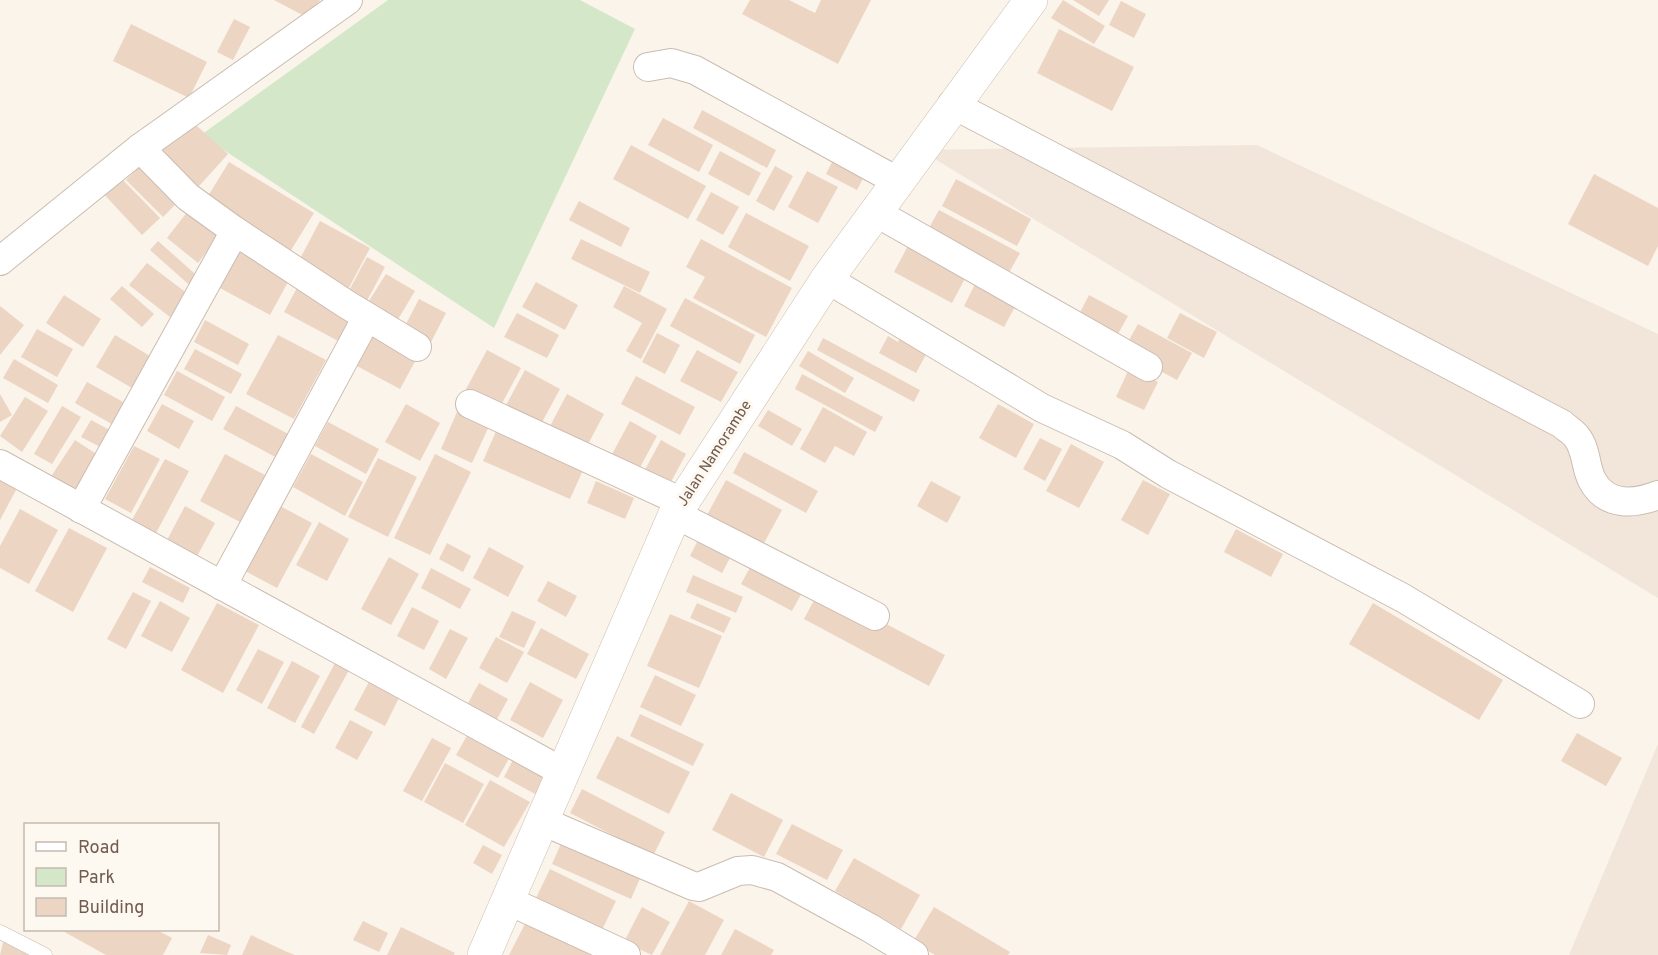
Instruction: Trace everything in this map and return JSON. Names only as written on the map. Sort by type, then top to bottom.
[{"type":"main road","name":"Jalan Namorambe","points":[[484,955],[678,508],[827,279],[952,104],[1031,0]]},
{"type":"street","points":[[0,261],[140,148],[348,0]]},
{"type":"street","points":[[648,67],[671,63],[695,70],[897,181]]},
{"type":"street","points":[[952,104],[1562,424],[1577,436],[1593,481],[1607,496],[1620,502],[1641,502],[1658,495]]},
{"type":"street","points":[[140,148],[188,197],[235,231],[366,317],[417,347]]},
{"type":"street","points":[[875,212],[1148,367]]},
{"type":"street","points":[[81,509],[235,231]]},
{"type":"street","points":[[827,279],[1042,408],[1122,445],[1168,474],[1403,598],[1580,704]]},
{"type":"street","points":[[222,586],[366,317]]},
{"type":"street","points":[[470,404],[678,508],[875,616]]},
{"type":"street","points":[[0,464],[562,772]]},
{"type":"street","points":[[542,821],[677,882],[693,886],[699,887],[738,871],[752,870],[777,877],[914,955]]},
{"type":"street","points":[[507,900],[626,955]]},
{"type":"lane","points":[[0,932],[45,955]]},
{"type":"shaded area","points":[[1257,145],[1658,334],[1658,598],[920,150]]},
{"type":"shaded area","points":[[1658,744],[1658,955],[1569,955]]},
{"type":"green space","points":[[388,0],[580,0],[635,29],[494,328],[201,135]]},
{"type":"building","points":[[274,0],[320,0],[310,19]]},
{"type":"building","points":[[750,0],[789,0],[815,13],[821,0],[871,0],[838,64],[742,14]]},
{"type":"building","points":[[1063,0],[1105,26],[1094,44],[1051,18]]},
{"type":"building","points":[[1073,0],[1109,0],[1099,16]]},
{"type":"building","points":[[1121,1],[1146,14],[1134,38],[1109,25]]},
{"type":"building","points":[[234,19],[250,27],[233,60],[217,52]]},
{"type":"building","points":[[131,24],[207,62],[189,98],[113,61]]},
{"type":"building","points":[[1059,29],[1134,67],[1112,111],[1037,73]]},
{"type":"building","points":[[702,110],[776,150],[767,168],[693,128]]},
{"type":"building","points":[[187,117],[228,154],[191,195],[150,158]]},
{"type":"building","points":[[663,118],[713,145],[699,172],[648,145]]},
{"type":"building","points":[[631,145],[706,186],[688,219],[613,179]]},
{"type":"building","points":[[720,151],[761,173],[749,196],[708,174]]},
{"type":"building","points":[[836,154],[867,171],[857,190],[826,174]]},
{"type":"building","points":[[145,161],[182,198],[163,217],[126,180]]},
{"type":"building","points":[[229,162],[314,213],[288,255],[203,204]]},
{"type":"building","points":[[775,166],[793,176],[774,211],[756,201]]},
{"type":"building","points":[[807,171],[838,187],[818,223],[788,207]]},
{"type":"building","points":[[117,174],[160,218],[142,235],[100,190]]},
{"type":"building","points":[[1594,174],[1658,208],[1658,246],[1648,266],[1568,224]]},
{"type":"building","points":[[956,179],[1031,219],[1017,246],[942,206]]},
{"type":"building","points":[[711,192],[739,207],[723,235],[696,220]]},
{"type":"building","points":[[579,201],[630,228],[621,247],[569,220]]},
{"type":"building","points":[[191,207],[222,231],[198,263],[167,238]]},
{"type":"building","points":[[939,210],[1020,253],[1006,278],[925,235]]},
{"type":"building","points":[[746,213],[809,246],[790,281],[728,247]]},
{"type":"building","points":[[320,221],[370,248],[345,295],[295,268]]},
{"type":"building","points":[[581,239],[650,272],[640,293],[571,259]]},
{"type":"building","points":[[701,239],[792,288],[766,337],[693,298],[705,277],[686,267]]},
{"type":"building","points":[[911,240],[969,271],[952,303],[894,272]]},
{"type":"building","points":[[158,241],[203,281],[195,290],[150,250]]},
{"type":"building","points":[[243,244],[294,271],[270,315],[220,288]]},
{"type":"building","points":[[367,257],[385,267],[362,310],[344,300]]},
{"type":"building","points":[[147,263],[188,294],[170,317],[129,285]]},
{"type":"building","points":[[386,274],[415,291],[397,321],[367,304]]},
{"type":"building","points":[[536,282],[578,305],[565,330],[522,307]]},
{"type":"building","points":[[976,282],[1017,303],[1004,327],[964,306]]},
{"type":"building","points":[[122,286],[154,314],[142,327],[110,299]]},
{"type":"building","points":[[298,286],[356,317],[342,343],[284,312]]},
{"type":"building","points":[[624,286],[667,309],[641,359],[626,351],[642,323],[613,307]]},
{"type":"building","points":[[64,295],[101,319],[83,347],[46,323]]},
{"type":"building","points":[[1089,295],[1128,316],[1114,341],[1076,320]]},
{"type":"building","points":[[685,298],[755,335],[740,364],[670,326]]},
{"type":"building","points":[[419,299],[446,313],[431,342],[404,328]]},
{"type":"building","points":[[0,306],[24,325],[0,355]]},
{"type":"building","points":[[517,313],[559,335],[547,358],[504,337]]},
{"type":"building","points":[[1180,313],[1217,332],[1204,358],[1167,338]]},
{"type":"building","points":[[205,320],[249,344],[238,365],[194,342]]},
{"type":"building","points":[[1138,324],[1192,353],[1177,380],[1123,351]]},
{"type":"building","points":[[37,329],[73,349],[57,377],[21,357]]},
{"type":"building","points":[[373,331],[418,356],[400,389],[355,365]]},
{"type":"building","points":[[904,331],[931,345],[916,373],[879,353],[888,336],[898,342]]},
{"type":"building","points":[[657,333],[680,345],[665,374],[642,362]]},
{"type":"building","points":[[115,335],[150,356],[132,388],[96,367]]},
{"type":"building","points":[[278,335],[326,360],[294,419],[246,394]]},
{"type":"building","points":[[823,338],[920,390],[914,402],[817,350]]},
{"type":"building","points":[[195,349],[242,374],[231,394],[184,369]]},
{"type":"building","points":[[487,350],[521,368],[499,409],[465,391]]},
{"type":"building","points":[[697,350],[738,372],[721,402],[680,381]]},
{"type":"building","points":[[808,351],[854,378],[845,393],[799,366]]},
{"type":"building","points":[[14,359],[58,385],[48,403],[3,378]]},
{"type":"building","points":[[1129,369],[1158,382],[1144,410],[1116,397]]},
{"type":"building","points":[[525,370],[560,389],[540,426],[505,407]]},
{"type":"building","points":[[177,371],[225,397],[212,421],[164,395]]},
{"type":"building","points":[[802,374],[883,417],[875,432],[795,389]]},
{"type":"building","points":[[636,376],[695,407],[680,435],[621,404]]},
{"type":"building","points":[[87,382],[134,408],[122,430],[75,403]]},
{"type":"building","points":[[0,394],[12,415],[0,422]]},
{"type":"building","points":[[567,394],[604,414],[586,448],[549,428]]},
{"type":"building","points":[[25,397],[48,411],[22,452],[0,436]]},
{"type":"building","points":[[162,404],[194,421],[179,449],[147,431]]},
{"type":"building","points":[[406,404],[440,423],[420,461],[385,442]]},
{"type":"building","points":[[998,404],[1034,424],[1016,458],[979,438]]},
{"type":"building","points":[[62,406],[81,417],[52,464],[34,454]]},
{"type":"building","points":[[236,406],[292,436],[279,459],[223,429]]},
{"type":"building","points":[[823,407],[867,432],[854,456],[835,446],[825,463],[800,449]]},
{"type":"building","points":[[768,410],[802,429],[792,446],[758,426]]},
{"type":"building","points":[[457,412],[489,426],[472,463],[441,449]]},
{"type":"building","points":[[91,420],[117,434],[108,451],[81,437]]},
{"type":"building","points":[[630,421],[657,436],[638,471],[611,456]]},
{"type":"building","points":[[328,422],[379,449],[366,474],[315,446]]},
{"type":"building","points":[[497,429],[584,468],[570,499],[483,461]]},
{"type":"building","points":[[1040,438],[1062,449],[1045,481],[1023,469]]},
{"type":"building","points":[[75,440],[107,461],[82,499],[50,478]]},
{"type":"building","points":[[661,440],[686,454],[666,491],[641,477]]},
{"type":"building","points":[[1071,444],[1104,462],[1079,508],[1046,491]]},
{"type":"building","points":[[134,446],[160,459],[131,513],[105,499]]},
{"type":"building","points":[[744,452],[818,491],[806,513],[733,473]]},
{"type":"building","points":[[225,454],[265,475],[240,522],[200,501]]},
{"type":"building","points":[[311,454],[363,482],[345,516],[293,487]]},
{"type":"building","points":[[435,454],[471,472],[430,555],[394,538]]},
{"type":"building","points":[[378,458],[417,477],[388,537],[348,517]]},
{"type":"building","points":[[165,459],[189,471],[155,535],[131,522]]},
{"type":"building","points":[[0,479],[17,488],[0,520]]},
{"type":"building","points":[[726,480],[782,510],[763,545],[707,515]]},
{"type":"building","points":[[1143,480],[1170,494],[1148,535],[1121,520]]},
{"type":"building","points":[[596,481],[634,498],[625,519],[587,503]]},
{"type":"building","points":[[931,481],[961,497],[947,523],[917,506]]},
{"type":"building","points":[[185,506],[215,523],[196,558],[166,542]]},
{"type":"building","points":[[280,506],[312,523],[277,588],[245,571]]},
{"type":"building","points":[[20,509],[58,530],[29,584],[0,568],[0,546]]},
{"type":"building","points":[[319,522],[349,539],[327,581],[296,565]]},
{"type":"building","points":[[69,528],[107,548],[73,612],[35,591]]},
{"type":"building","points":[[1236,529],[1283,554],[1271,577],[1224,552]]},
{"type":"building","points":[[698,540],[730,558],[722,573],[690,556]]},
{"type":"building","points":[[447,543],[471,556],[463,572],[439,559]]},
{"type":"building","points":[[489,547],[524,566],[508,597],[473,578]]},
{"type":"building","points":[[389,557],[419,574],[391,625],[361,609]]},
{"type":"building","points":[[754,560],[805,587],[792,611],[741,584]]},
{"type":"building","points":[[150,567],[190,588],[183,603],[142,582]]},
{"type":"building","points":[[431,568],[471,589],[460,609],[421,588]]},
{"type":"building","points":[[693,575],[743,597],[736,613],[686,592]]},
{"type":"building","points":[[548,581],[577,596],[566,617],[537,601]]},
{"type":"building","points":[[820,589],[945,655],[929,686],[804,619]]},
{"type":"building","points":[[133,592],[151,601],[126,649],[107,639]]},
{"type":"building","points":[[160,601],[190,618],[172,652],[141,636]]},
{"type":"building","points":[[217,603],[259,625],[223,693],[181,670]]},
{"type":"building","points":[[697,603],[731,618],[724,633],[690,618]]},
{"type":"building","points":[[1373,603],[1503,680],[1479,720],[1349,644]]},
{"type":"building","points":[[412,607],[439,621],[424,650],[397,636]]},
{"type":"building","points":[[512,611],[536,622],[524,648],[499,637]]},
{"type":"building","points":[[670,614],[722,636],[699,688],[647,666]]},
{"type":"building","points":[[541,628],[589,654],[576,679],[527,654]]},
{"type":"building","points":[[450,629],[468,638],[446,679],[429,669]]},
{"type":"building","points":[[496,637],[524,652],[507,683],[479,668]]},
{"type":"building","points":[[258,649],[284,662],[262,704],[236,690]]},
{"type":"building","points":[[292,661],[320,676],[295,723],[267,708]]},
{"type":"building","points":[[335,663],[349,670],[314,734],[301,727]]},
{"type":"building","points":[[655,675],[696,695],[681,726],[640,707]]},
{"type":"building","points":[[371,678],[401,694],[385,726],[354,710]]},
{"type":"building","points":[[530,682],[563,700],[543,738],[510,720]]},
{"type":"building","points":[[479,683],[508,699],[496,721],[467,705]]},
{"type":"building","points":[[640,714],[704,744],[693,766],[630,736]]},
{"type":"building","points":[[350,720],[373,732],[357,760],[335,748]]},
{"type":"building","points":[[469,732],[511,755],[498,778],[456,755]]},
{"type":"building","points":[[1577,733],[1622,758],[1606,786],[1561,761]]},
{"type":"building","points":[[617,736],[690,772],[669,814],[596,778]]},
{"type":"building","points":[[432,738],[451,748],[422,801],[403,791]]},
{"type":"building","points":[[515,756],[549,774],[537,795],[504,777]]},
{"type":"building","points":[[445,763],[484,784],[463,823],[424,802]]},
{"type":"building","points":[[490,780],[530,802],[504,847],[465,825]]},
{"type":"building","points":[[582,789],[665,832],[653,856],[570,813]]},
{"type":"building","points":[[731,793],[783,820],[764,857],[712,830]]},
{"type":"building","points":[[792,824],[843,850],[827,880],[776,854]]},
{"type":"building","points":[[566,832],[645,867],[631,899],[552,864]]},
{"type":"building","points":[[483,845],[502,855],[492,874],[473,863]]},
{"type":"building","points":[[854,858],[920,895],[901,929],[835,891]]},
{"type":"building","points":[[550,869],[616,901],[601,932],[535,900]]},
{"type":"building","points":[[689,901],[724,920],[705,955],[660,955]]},
{"type":"building","points":[[642,907],[670,922],[652,955],[624,942]]},
{"type":"building","points":[[934,907],[1010,952],[1008,955],[935,955],[913,942]]},
{"type":"building","points":[[363,921],[388,933],[379,952],[353,940]]},
{"type":"building","points":[[526,922],[590,955],[509,955]]},
{"type":"building","points":[[401,927],[455,953],[454,955],[387,955]]},
{"type":"building","points":[[735,929],[774,950],[771,955],[721,955]]},
{"type":"building","points":[[63,931],[159,931],[172,938],[163,955],[106,955]]},
{"type":"building","points":[[208,935],[231,945],[227,955],[200,953]]},
{"type":"building","points":[[251,935],[285,951],[295,955],[242,955]]},
{"type":"building","points":[[4,938],[38,955],[0,955]]}]
